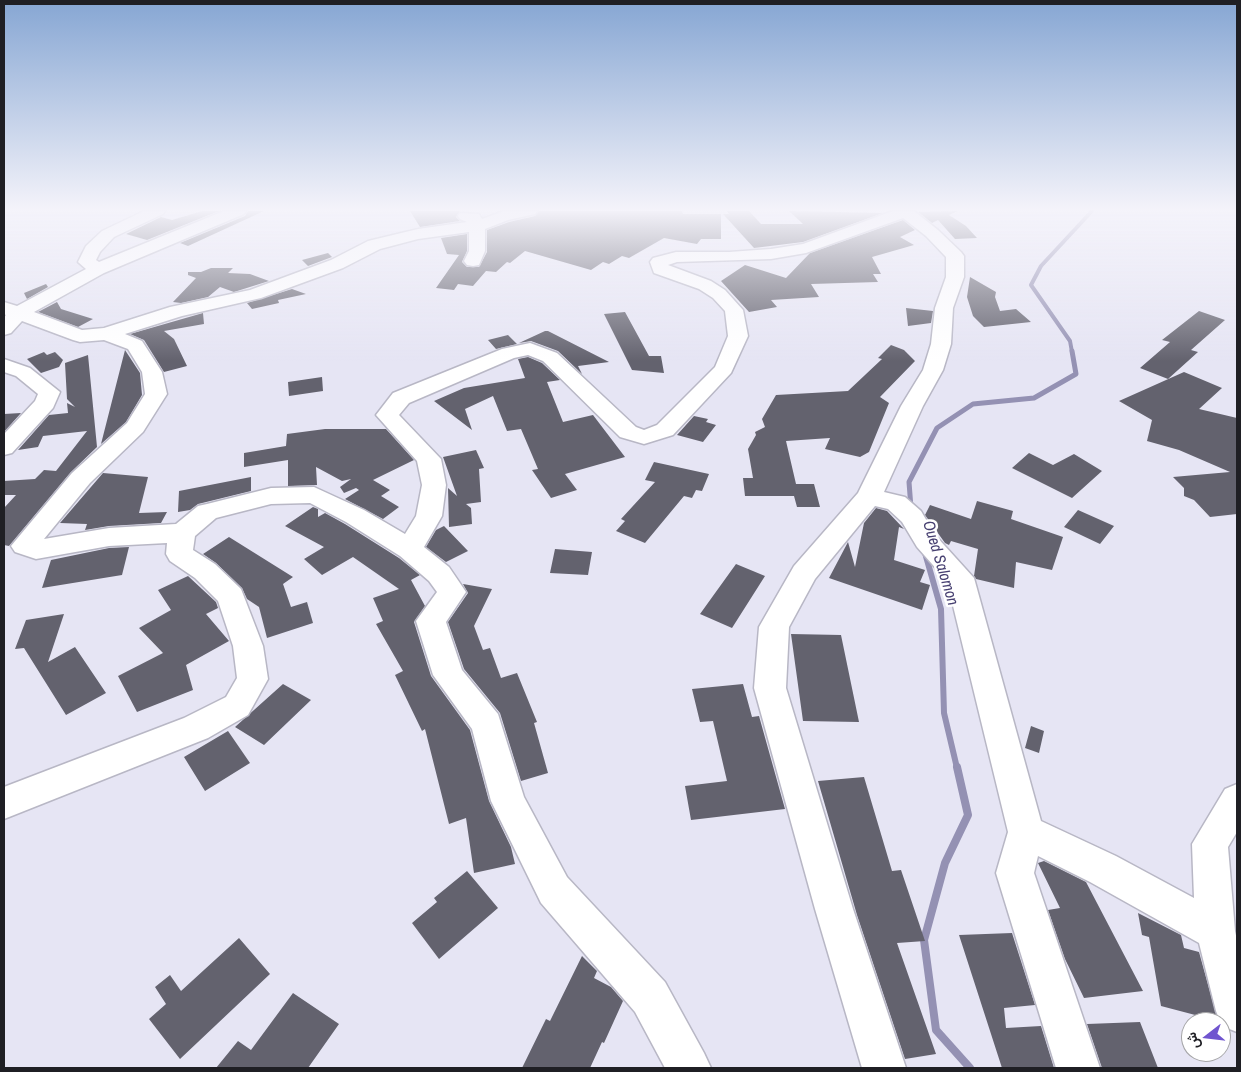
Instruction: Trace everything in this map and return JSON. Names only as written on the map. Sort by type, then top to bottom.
[{"type":"street","points":[[87,261],[98,269]]},
{"type":"street","points":[[4,329],[12,310],[117,261]]},
{"type":"street","points":[[12,310],[80,336],[106,334],[177,311],[255,294],[343,261]]},
{"type":"street","points":[[409,549],[429,516],[434,485],[428,459],[387,415],[401,398],[508,353],[530,349],[550,357],[628,432],[644,437],[665,430],[724,370],[738,336],[734,310],[719,294],[705,285],[660,269],[658,262],[661,261]]},
{"type":"street","points":[[884,1068],[834,910],[770,688],[774,627],[804,573],[869,497],[912,406],[933,370],[942,344],[944,308],[955,277],[955,261]]},
{"type":"street","points":[[106,334],[135,346],[152,372],[156,394],[135,427],[82,478],[24,546],[36,550],[109,537],[182,533],[207,512],[271,496],[314,495],[355,516],[409,549],[439,574],[452,592],[431,621],[448,675],[487,724],[508,801],[554,890],[650,997],[689,1068]]},
{"type":"street","points":[[4,365],[24,372],[49,392],[45,403],[4,448]]},
{"type":"street","points":[[869,497],[896,503],[912,517],[926,540],[960,578],[1026,832],[1015,873],[1078,1068]]},
{"type":"street","points":[[4,802],[196,728],[238,706],[253,679],[248,646],[231,596],[205,571],[179,554],[182,533]]},
{"type":"street","points":[[1237,800],[1210,844],[1215,931],[1237,1011]]},
{"type":"street","points":[[1026,832],[1103,869],[1215,931]]},
{"type":"building","points":[[303,261],[321,261],[308,266]]},
{"type":"building","points":[[455,261],[462,261],[467,267],[479,267],[482,261],[512,261],[510,263],[507,262],[496,272],[486,271],[473,286],[458,284],[454,290],[436,288]]},
{"type":"building","points":[[560,261],[614,261],[609,264],[603,262],[591,270]]},
{"type":"building","points":[[802,261],[874,261],[881,274],[873,274],[878,282],[811,284],[819,297],[771,300],[777,307],[749,312],[721,281],[745,265],[786,278]]},
{"type":"building","points":[[211,268],[233,268],[228,273],[250,274],[269,281],[234,292],[220,287],[208,297],[181,303],[173,302],[196,278],[188,275],[188,272],[201,272]]},
{"type":"building","points":[[970,277],[996,292],[995,297],[1000,311],[1016,309],[1031,322],[984,327],[973,316],[967,297]]},
{"type":"building","points":[[46,284],[48,287],[27,299],[24,293]]},
{"type":"building","points":[[292,289],[306,294],[278,300],[279,303],[252,309],[247,303]]},
{"type":"building","points":[[57,302],[61,309],[93,319],[78,327],[38,312]]},
{"type":"building","points":[[906,308],[933,311],[931,323],[908,326]]},
{"type":"building","points":[[1199,311],[1225,320],[1191,350],[1198,352],[1168,379],[1140,368],[1170,342],[1162,340]]},
{"type":"building","points":[[625,312],[649,356],[661,356],[664,373],[632,370],[604,314]]},
{"type":"building","points":[[203,313],[204,324],[164,331],[174,339],[187,366],[164,372],[144,340],[130,334]]},
{"type":"building","points":[[545,331],[609,362],[578,366],[582,374],[558,351],[531,341],[519,343]]},
{"type":"building","points":[[508,335],[517,344],[496,349],[488,340]]},
{"type":"building","points":[[891,345],[904,350],[915,361],[880,397],[889,403],[869,452],[860,457],[825,449],[830,438],[786,441],[796,484],[814,484],[820,507],[797,507],[794,496],[745,496],[743,478],[753,478],[748,449],[756,435],[755,432],[765,427],[762,419],[776,395],[848,391],[882,359],[878,358]]},
{"type":"building","points":[[125,350],[140,373],[142,395],[126,422],[101,444]]},
{"type":"building","points":[[44,352],[47,355],[55,352],[63,360],[59,367],[41,373],[27,359]]},
{"type":"building","points":[[88,355],[97,447],[71,472],[9,546],[4,545],[4,508],[16,495],[4,495],[4,481],[35,479],[44,470],[56,471],[87,431],[43,436],[38,447],[18,450],[49,415],[68,413],[67,403],[75,407],[67,399],[65,363]]},
{"type":"building","points":[[528,357],[542,363],[560,380],[547,382],[563,422],[593,415],[625,457],[565,474],[577,490],[551,498],[532,470],[538,469],[521,429],[507,431],[493,396],[465,409],[472,430],[434,401],[464,388],[525,378],[518,359]]},
{"type":"building","points":[[1184,372],[1222,388],[1199,409],[1237,418],[1237,514],[1210,517],[1194,500],[1184,496],[1184,488],[1173,477],[1230,472],[1179,450],[1147,441],[1152,420],[1119,401]]},
{"type":"building","points":[[322,377],[323,391],[289,396],[288,382]]},
{"type":"building","points":[[21,413],[4,432],[4,414]]},
{"type":"building","points":[[694,416],[708,419],[706,422],[716,425],[703,442],[677,435]]},
{"type":"building","points":[[325,429],[386,429],[414,460],[373,480],[390,490],[381,496],[399,507],[383,519],[345,499],[359,490],[356,488],[344,493],[340,487],[351,479],[342,481],[316,467],[317,485],[288,486],[288,460],[244,467],[244,453],[286,446],[287,434]]},
{"type":"building","points":[[476,450],[484,468],[479,469],[481,502],[466,504],[471,508],[472,524],[449,527],[448,488],[457,496],[443,457]]},
{"type":"building","points":[[1029,453],[1053,465],[1074,454],[1102,471],[1072,498],[1012,468]]},
{"type":"building","points":[[654,462],[709,474],[702,491],[696,490],[692,498],[684,496],[645,543],[616,531],[625,521],[621,519],[655,482],[645,480]]},
{"type":"building","points":[[103,473],[148,477],[139,513],[167,512],[161,523],[109,526],[85,530],[87,524],[60,523]]},
{"type":"building","points":[[251,477],[251,491],[198,504],[190,510],[178,512],[179,491]]},
{"type":"building","points":[[977,501],[1013,511],[1011,519],[1063,537],[1052,570],[1016,562],[1014,588],[976,579],[974,576],[978,549],[951,541],[949,545],[945,543],[925,515],[930,505],[971,519]]},
{"type":"building","points":[[313,507],[318,509],[318,517],[325,513],[345,524],[399,558],[420,575],[411,580],[425,606],[414,622],[431,676],[470,730],[489,801],[511,847],[515,864],[474,873],[466,818],[449,824],[425,729],[422,731],[395,675],[403,671],[376,624],[383,621],[373,598],[399,589],[353,557],[322,575],[304,559],[324,547],[285,526]]},
{"type":"building","points":[[876,508],[887,511],[904,529],[899,527],[894,560],[925,570],[920,582],[930,585],[922,610],[829,578],[848,542],[855,567],[864,523]]},
{"type":"building","points":[[1078,510],[1114,526],[1100,544],[1064,527]]},
{"type":"building","points":[[444,526],[468,551],[446,562],[426,547],[436,530]]},
{"type":"building","points":[[229,537],[293,577],[283,584],[291,607],[307,602],[313,623],[267,638],[259,607],[247,599],[242,588],[216,563],[203,554]]},
{"type":"building","points":[[129,547],[122,575],[42,588],[51,560],[109,548]]},
{"type":"building","points":[[555,549],[592,552],[588,575],[550,573]]},
{"type":"building","points":[[736,564],[765,576],[732,628],[700,614]]},
{"type":"building","points":[[188,576],[216,602],[218,608],[206,614],[229,641],[186,665],[193,690],[137,712],[118,676],[163,653],[139,628],[171,610],[158,590]]},
{"type":"building","points":[[463,584],[492,589],[474,626],[483,650],[490,648],[501,678],[517,673],[537,722],[534,723],[548,773],[521,781],[500,713],[464,669],[448,622],[468,593]]},
{"type":"building","points":[[64,614],[48,662],[75,647],[106,693],[66,715],[24,648],[15,649],[26,620]]},
{"type":"building","points":[[791,634],[841,635],[859,722],[803,721]]},
{"type":"building","points":[[283,684],[311,700],[264,745],[235,727]]},
{"type":"building","points":[[743,684],[752,717],[759,716],[785,809],[691,820],[685,786],[727,781],[713,721],[700,722],[692,689]]},
{"type":"building","points":[[1031,726],[1044,731],[1039,753],[1025,748]]},
{"type":"building","points":[[228,731],[250,763],[205,791],[184,757]]},
{"type":"building","points":[[864,777],[892,871],[901,870],[925,941],[897,943],[936,1054],[905,1059],[857,915],[818,781]]},
{"type":"building","points":[[1044,861],[1086,882],[1143,991],[1084,998],[1065,959],[1048,910],[1060,908],[1038,863]]},
{"type":"building","points":[[467,871],[498,908],[439,959],[412,923],[437,902],[434,898]]},
{"type":"building","points":[[1138,913],[1181,935],[1184,948],[1199,952],[1216,1012],[1184,1012],[1161,1006],[1149,937],[1142,935]]},
{"type":"building","points":[[1012,933],[1035,1005],[1004,1008],[1006,1028],[1041,1026],[1054,1068],[1002,1068],[959,935]]},
{"type":"building","points":[[239,938],[270,974],[180,1059],[149,1019],[166,1004],[155,987],[170,975],[181,991]]},
{"type":"building","points":[[582,956],[597,971],[594,978],[611,987],[623,1001],[604,1043],[602,1042],[590,1068],[522,1068],[546,1019],[550,1021]]},
{"type":"building","points":[[293,993],[339,1024],[308,1068],[216,1068],[238,1041],[251,1050]]},
{"type":"building","points":[[1140,1022],[1158,1068],[1102,1068],[1087,1024]]},
{"type":"waterway","name":"Oued Salomon","points":[[1046,261],[1031,285],[1070,341],[1072,352]]},
{"type":"waterway","name":"Oued Salomon","points":[[911,508],[909,482],[937,428],[973,404],[1034,398],[1076,374],[1072,351]]},
{"type":"waterway","name":"Oued Salomon","points":[[925,553],[941,609],[944,713],[957,768]]},
{"type":"waterway","name":"Oued Salomon","points":[[957,767],[968,815],[945,863],[924,940],[936,1030],[970,1068]]}]
